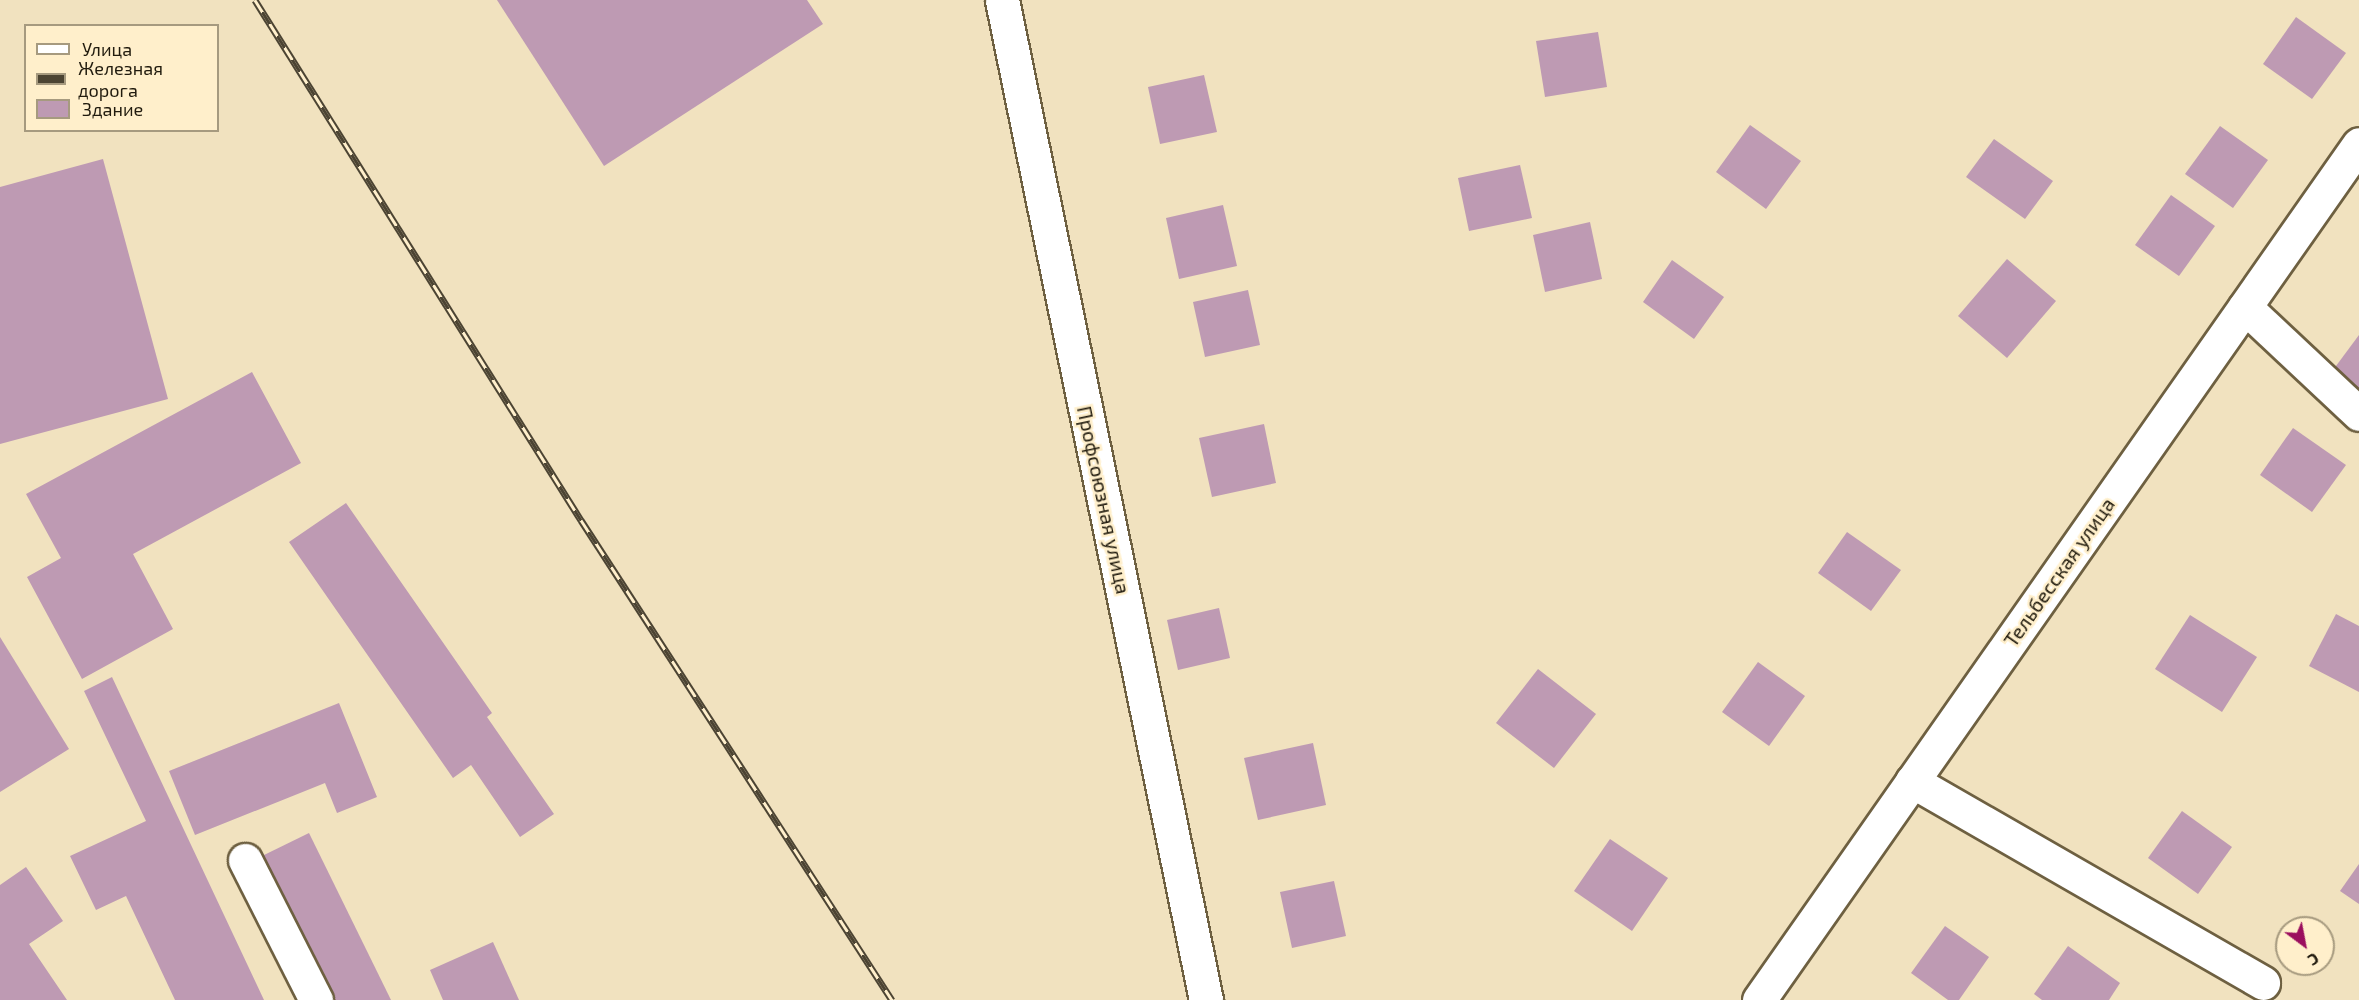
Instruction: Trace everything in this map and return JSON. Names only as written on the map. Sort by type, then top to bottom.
[{"type":"street","name":"Профсоюзная улица","points":[[1002,0],[1206,1000]]},
{"type":"street","name":"Тельбесская улица","points":[[1759,1000],[2359,144]]},
{"type":"street","points":[[2245,307],[2359,414]]},
{"type":"street","points":[[1912,781],[2263,983]]},
{"type":"street","points":[[245,860],[316,1000]]},
{"type":"building","points":[[497,0],[807,0],[823,24],[604,166]]},
{"type":"building","points":[[2296,17],[2346,53],[2312,99],[2263,64]]},
{"type":"building","points":[[1598,32],[1607,87],[1545,97],[1536,41]]},
{"type":"building","points":[[1204,75],[1217,132],[1160,144],[1148,87]]},
{"type":"building","points":[[1750,125],[1801,161],[1766,209],[1716,172]]},
{"type":"building","points":[[2220,126],[2268,160],[2233,208],[2185,174]]},
{"type":"building","points":[[1994,139],[2053,181],[2025,219],[1966,177]]},
{"type":"building","points":[[103,159],[168,399],[0,444],[0,187]]},
{"type":"building","points":[[1520,165],[1532,218],[1469,231],[1458,178]]},
{"type":"building","points":[[2171,195],[2215,226],[2179,276],[2135,245]]},
{"type":"building","points":[[1223,205],[1237,266],[1179,279],[1166,218]]},
{"type":"building","points":[[1590,222],[1602,279],[1545,292],[1533,235]]},
{"type":"building","points":[[2007,259],[2056,301],[2007,358],[1958,316]]},
{"type":"building","points":[[1672,260],[1724,297],[1694,339],[1643,302]]},
{"type":"building","points":[[1248,290],[1260,345],[1205,357],[1193,302]]},
{"type":"building","points":[[2359,335],[2359,389],[2333,370]]},
{"type":"building","points":[[252,372],[301,463],[133,554],[173,629],[82,679],[27,577],[61,558],[26,494]]},
{"type":"building","points":[[1264,424],[1276,483],[1212,497],[1199,438]]},
{"type":"building","points":[[2293,428],[2346,465],[2312,512],[2260,475]]},
{"type":"building","points":[[346,503],[492,713],[487,717],[554,814],[520,837],[471,765],[453,778],[289,542]]},
{"type":"building","points":[[1847,532],[1901,570],[1871,611],[1818,573]]},
{"type":"building","points":[[1219,608],[1230,658],[1178,670],[1167,620]]},
{"type":"building","points":[[2336,614],[2359,626],[2359,692],[2309,666]]},
{"type":"building","points":[[2190,615],[2257,657],[2222,712],[2155,669]]},
{"type":"building","points":[[0,637],[69,749],[0,792]]},
{"type":"building","points":[[1758,662],[1805,696],[1769,746],[1722,712]]},
{"type":"building","points":[[1538,669],[1596,714],[1554,768],[1496,723]]},
{"type":"building","points":[[112,677],[264,1000],[175,1000],[126,896],[96,910],[70,856],[146,821],[84,691]]},
{"type":"building","points":[[339,703],[377,797],[337,813],[325,783],[195,835],[169,771]]},
{"type":"building","points":[[1313,743],[1326,805],[1258,820],[1244,758]]},
{"type":"building","points":[[2182,811],[2232,847],[2198,894],[2148,858]]},
{"type":"building","points":[[309,833],[391,1000],[333,1000],[262,856]]},
{"type":"building","points":[[1610,839],[1668,878],[1632,931],[1574,891]]},
{"type":"building","points":[[2359,864],[2359,904],[2340,891]]},
{"type":"building","points":[[26,867],[63,921],[29,944],[67,1000],[0,1000],[0,885]]},
{"type":"building","points":[[1334,881],[1346,936],[1292,948],[1280,892]]},
{"type":"building","points":[[1945,926],[1989,957],[1959,1000],[1948,1000],[1911,973]]},
{"type":"building","points":[[493,942],[519,1000],[443,1000],[430,970]]},
{"type":"building","points":[[2068,946],[2120,983],[2109,1000],[2042,1000],[2034,994]]},
{"type":"railway","points":[[255,0],[581,520],[892,1000]]}]
